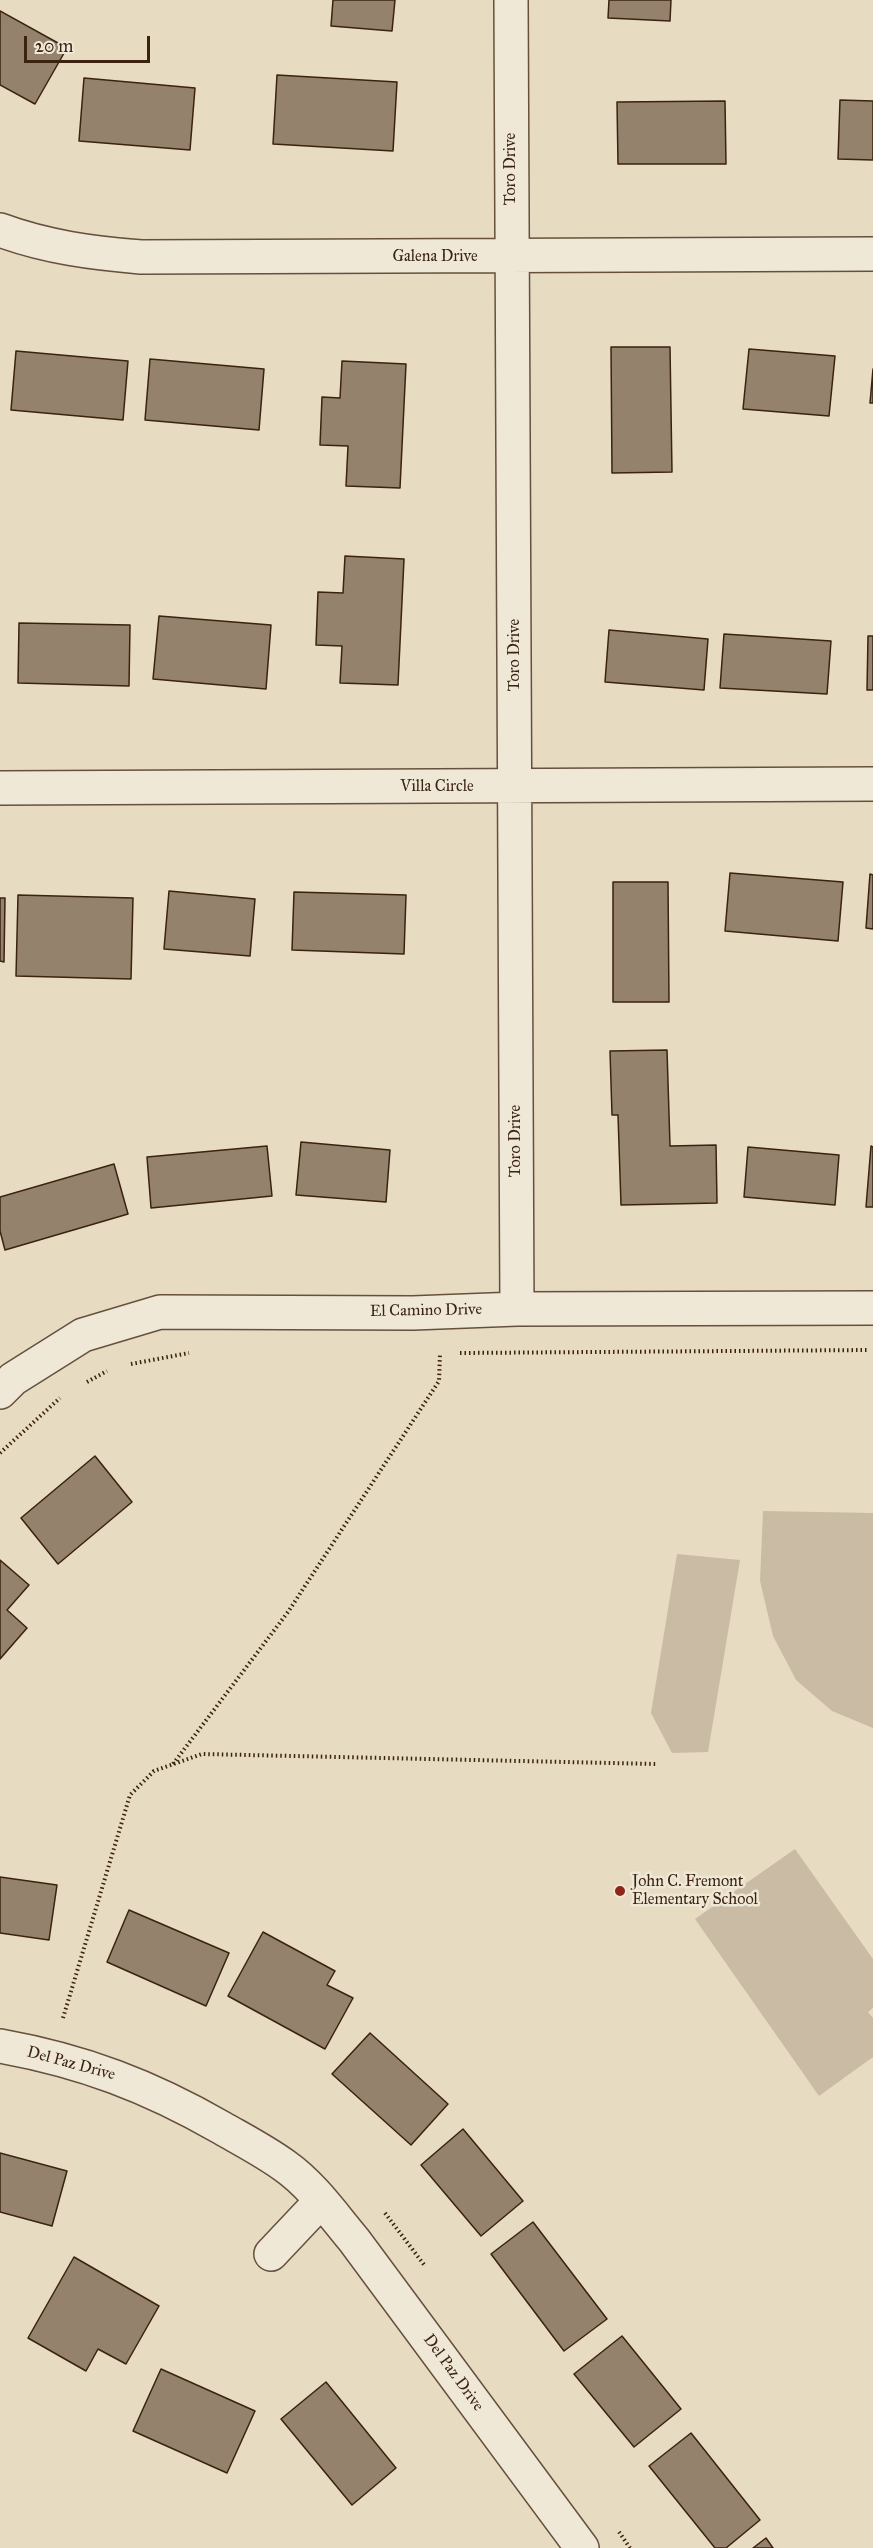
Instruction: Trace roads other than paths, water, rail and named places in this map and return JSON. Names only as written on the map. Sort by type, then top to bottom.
[{"type":"street","name":"Toro Drive","points":[[511,0],[517,1309]]},
{"type":"street","name":"Galena Drive","points":[[0,230],[55,247],[87,253],[141,257],[873,254]]},
{"type":"street","name":"Villa Circle","points":[[0,788],[873,784]]},
{"type":"street","name":"El Camino Drive","points":[[0,1392],[13,1378],[83,1335],[160,1312],[413,1313],[517,1309],[873,1308]]},
{"type":"street","name":"Del Paz Drive","points":[[0,2046],[52,2056],[121,2078],[182,2105],[287,2167],[321,2201],[354,2240],[582,2548]]},
{"type":"street","points":[[271,2254],[321,2201]]},
{"type":"place","name":"John C. Fremont Elementary School","points":[[620,1891]]}]
